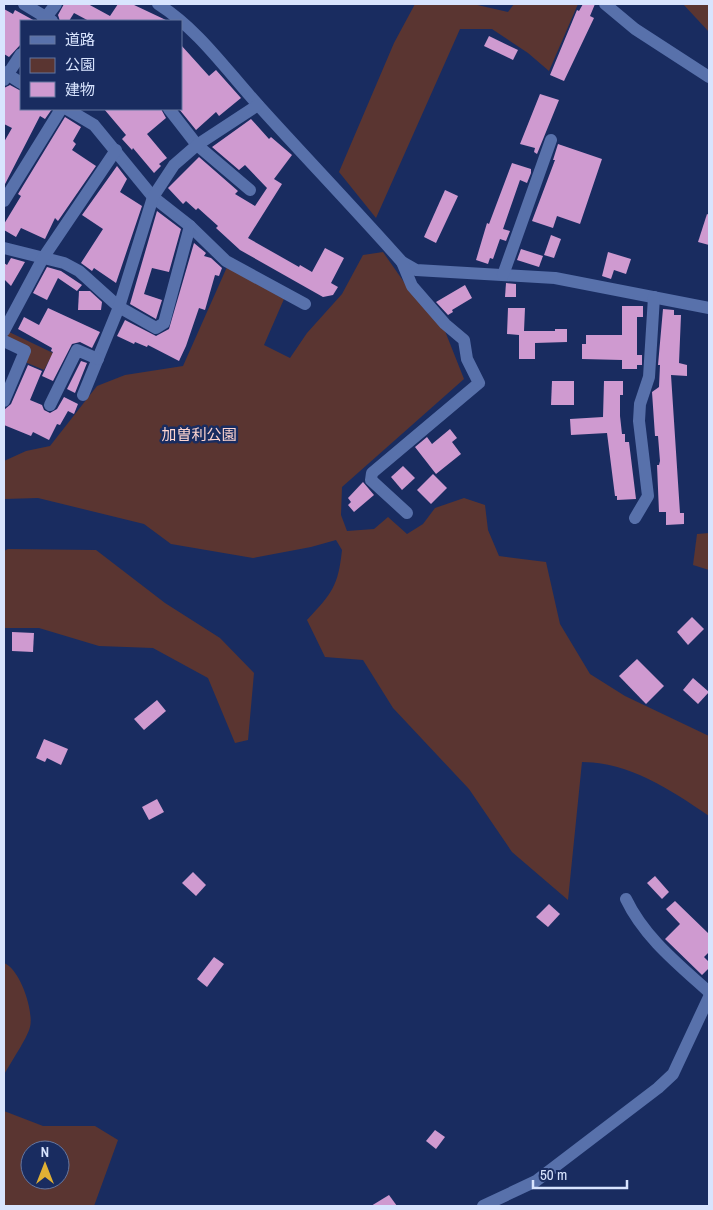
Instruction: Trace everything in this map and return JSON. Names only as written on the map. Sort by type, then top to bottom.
[{"type":"street","points":[[24,4],[47,20],[56,4]]},
{"type":"street","points":[[158,4],[181,20]]},
{"type":"street","points":[[605,4],[635,29],[709,77]]},
{"type":"street","points":[[182,21],[202,39],[258,105],[402,262],[416,270],[555,278],[709,308]]},
{"type":"street","points":[[20,55],[5,76],[20,83]]},
{"type":"street","points":[[83,395],[119,307],[153,197],[174,165],[197,145],[258,105]]},
{"type":"street","points":[[4,201],[60,110]]},
{"type":"street","points":[[69,110],[94,125],[153,197],[190,226],[226,261],[305,304]]},
{"type":"street","points":[[170,110],[197,145],[250,190]]},
{"type":"street","points":[[503,275],[551,140]]},
{"type":"street","points":[[4,331],[43,258],[116,150]]},
{"type":"street","points":[[4,248],[64,263],[79,271],[119,307],[156,328],[164,322],[190,226]]},
{"type":"street","points":[[402,262],[412,286],[444,324],[464,340],[467,360],[479,382],[372,473],[371,480],[406,513]]},
{"type":"street","points":[[635,518],[648,496],[639,421],[640,404],[649,377],[654,297]]},
{"type":"street","points":[[4,341],[25,351],[4,402]]},
{"type":"street","points":[[50,405],[77,350],[98,359]]},
{"type":"street","points":[[626,899],[636,920],[660,947],[709,992]]},
{"type":"street","points":[[483,1206],[536,1181],[658,1088],[672,1074],[709,997]]},
{"type":"green space","points":[[415,4],[473,4],[508,12],[514,4],[578,4],[549,71],[528,53],[492,29],[460,29],[376,218],[339,172],[394,43]]},
{"type":"green space","points":[[683,4],[709,4],[709,32]]},
{"type":"green space","name":"加曽利公園","points":[[383,252],[406,285],[445,331],[464,379],[342,487],[341,515],[347,531],[374,529],[388,517],[407,534],[423,524],[435,508],[464,498],[485,505],[488,530],[499,556],[546,562],[560,624],[590,674],[625,696],[709,736],[709,816],[665,787],[633,772],[599,763],[582,762],[568,900],[512,852],[469,789],[393,708],[363,660],[325,657],[307,620],[328,596],[336,581],[342,550],[336,540],[311,547],[253,558],[171,544],[144,524],[38,498],[4,499],[4,461],[26,451],[50,446],[97,386],[125,375],[183,366],[227,267],[284,299],[264,345],[290,358],[307,333],[342,294],[363,255]]},
{"type":"green space","points":[[7,331],[53,353],[44,370],[25,362],[6,340]]},
{"type":"green space","points":[[709,533],[709,570],[693,565],[697,534]]},
{"type":"green space","points":[[8,549],[96,550],[165,603],[220,638],[254,673],[248,740],[235,743],[208,678],[153,648],[99,646],[39,628],[4,628],[4,551]]},
{"type":"green space","points":[[4,963],[10,967],[20,982],[28,1001],[31,1020],[26,1038],[4,1075]]},
{"type":"green space","points":[[4,1111],[43,1126],[95,1126],[118,1140],[94,1206],[4,1206]]},
{"type":"building","points":[[64,4],[88,4],[110,16],[118,4],[132,4],[166,20],[87,20],[74,13],[70,20],[60,20],[58,15]]},
{"type":"building","points":[[583,4],[595,4],[590,16],[594,18],[564,81],[550,75],[577,10],[579,11]]},
{"type":"building","points":[[4,9],[13,14],[15,10],[33,20],[20,20],[20,45],[9,57],[4,54]]},
{"type":"building","points":[[489,36],[518,50],[513,60],[484,46]]},
{"type":"building","points":[[182,46],[209,76],[216,70],[241,98],[219,116],[216,112],[196,130],[180,110],[182,110]]},
{"type":"building","points":[[10,85],[20,90],[20,110],[51,110],[45,119],[40,116],[4,186],[4,142],[12,128],[4,124],[4,88]]},
{"type":"building","points":[[540,94],[559,100],[537,154],[534,152],[535,148],[520,144]]},
{"type":"building","points":[[105,110],[162,110],[166,118],[147,134],[167,158],[159,164],[161,166],[154,173],[133,148],[132,150],[122,139],[126,135]]},
{"type":"building","points":[[65,117],[81,127],[73,141],[76,144],[72,150],[96,166],[58,221],[55,218],[45,239],[21,228],[16,237],[4,230],[4,224],[21,196],[18,194]]},
{"type":"building","points":[[251,119],[269,139],[271,137],[292,155],[274,179],[282,184],[248,238],[299,267],[300,265],[312,272],[325,248],[344,258],[331,283],[338,287],[333,295],[323,297],[240,250],[198,208],[196,210],[186,201],[183,204],[168,188],[199,157],[238,191],[235,194],[255,206],[267,188],[245,165],[239,170],[212,147]]},
{"type":"building","points":[[558,144],[602,159],[580,224],[557,216],[553,228],[532,221],[555,160],[553,160]]},
{"type":"building","points":[[512,163],[531,169],[531,173],[527,183],[520,180],[503,229],[510,231],[506,241],[500,239],[493,259],[490,258],[488,264],[476,260],[487,223],[489,224]]},
{"type":"building","points":[[117,166],[127,179],[120,192],[142,206],[116,283],[94,268],[92,271],[81,263],[103,229],[82,215]]},
{"type":"building","points":[[445,190],[458,196],[436,243],[424,237]]},
{"type":"building","points":[[157,211],[181,229],[169,272],[152,268],[144,294],[162,300],[156,319],[130,304]]},
{"type":"building","points":[[707,214],[709,215],[709,245],[698,242]]},
{"type":"building","points":[[551,235],[561,239],[554,258],[544,255]]},
{"type":"building","points":[[194,243],[206,253],[204,256],[211,258],[222,268],[219,276],[215,275],[205,310],[199,308],[179,361],[148,345],[147,347],[135,342],[134,344],[117,336],[125,320],[156,336],[169,329]]},
{"type":"building","points":[[521,249],[543,256],[539,267],[517,260]]},
{"type":"building","points":[[608,252],[631,259],[626,274],[614,270],[611,279],[602,276]]},
{"type":"building","points":[[11,258],[25,262],[11,286],[4,279],[4,263],[7,265]]},
{"type":"building","points":[[47,267],[61,271],[82,285],[77,291],[58,278],[47,300],[33,293]]},
{"type":"building","points":[[506,283],[516,284],[516,297],[505,297]]},
{"type":"building","points":[[465,285],[472,298],[452,310],[453,312],[448,315],[436,302]]},
{"type":"building","points":[[79,291],[90,291],[102,302],[101,310],[78,310]]},
{"type":"building","points":[[622,306],[643,306],[643,317],[637,317],[637,355],[642,355],[642,365],[637,365],[637,369],[622,369],[622,360],[582,359],[582,344],[586,344],[586,335],[622,335]]},
{"type":"building","points":[[48,308],[100,332],[92,348],[80,342],[72,344],[53,381],[42,376],[53,352],[51,351],[52,348],[18,329],[24,317],[39,325]]},
{"type":"building","points":[[508,308],[525,308],[524,331],[567,329],[567,342],[535,343],[535,359],[519,359],[519,335],[507,334]]},
{"type":"building","points":[[663,309],[674,310],[674,315],[681,315],[679,363],[687,365],[687,376],[671,375],[680,513],[684,513],[684,524],[666,525],[666,512],[659,512],[657,465],[659,465],[660,461],[658,436],[655,436],[652,392],[659,387],[660,365],[658,365]]},
{"type":"building","points":[[81,361],[87,363],[75,393],[67,389]]},
{"type":"building","points":[[28,365],[42,371],[30,400],[42,405],[44,410],[50,413],[57,409],[64,397],[78,404],[74,414],[68,411],[60,425],[57,424],[49,440],[33,432],[31,436],[4,425],[4,410],[11,404]]},
{"type":"building","points":[[552,381],[574,381],[574,405],[551,405]]},
{"type":"building","points":[[604,381],[623,381],[623,395],[620,395],[620,416],[622,434],[625,434],[625,442],[629,442],[636,499],[617,500],[617,496],[615,496],[607,433],[571,435],[570,419],[603,417]]},
{"type":"building","points":[[450,429],[457,438],[452,442],[461,454],[436,474],[415,447],[427,437],[432,444]]},
{"type":"building","points":[[403,466],[415,478],[402,490],[391,477]]},
{"type":"building","points":[[433,474],[447,488],[431,504],[417,490]]},
{"type":"building","points":[[363,482],[374,495],[354,512],[348,505],[351,502],[348,498]]},
{"type":"building","points":[[692,617],[704,629],[688,645],[677,632]]},
{"type":"building","points":[[12,632],[34,633],[33,652],[12,651]]},
{"type":"building","points":[[637,659],[664,686],[646,704],[619,676]]},
{"type":"building","points":[[693,678],[709,692],[698,704],[683,690]]},
{"type":"building","points":[[157,700],[166,711],[144,730],[134,719]]},
{"type":"building","points":[[44,739],[68,749],[61,765],[47,758],[45,762],[36,758]]},
{"type":"building","points":[[157,799],[164,812],[149,820],[142,807]]},
{"type":"building","points":[[193,872],[206,885],[196,896],[182,883]]},
{"type":"building","points":[[655,876],[669,892],[662,899],[647,883]]},
{"type":"building","points":[[675,901],[709,934],[709,952],[704,957],[709,962],[709,968],[702,975],[665,939],[680,924],[666,909]]},
{"type":"building","points":[[549,904],[560,914],[548,927],[536,917]]},
{"type":"building","points":[[214,957],[224,964],[207,987],[197,979]]},
{"type":"building","points":[[435,1130],[445,1137],[436,1149],[426,1141]]},
{"type":"building","points":[[389,1195],[397,1206],[371,1206]]}]
